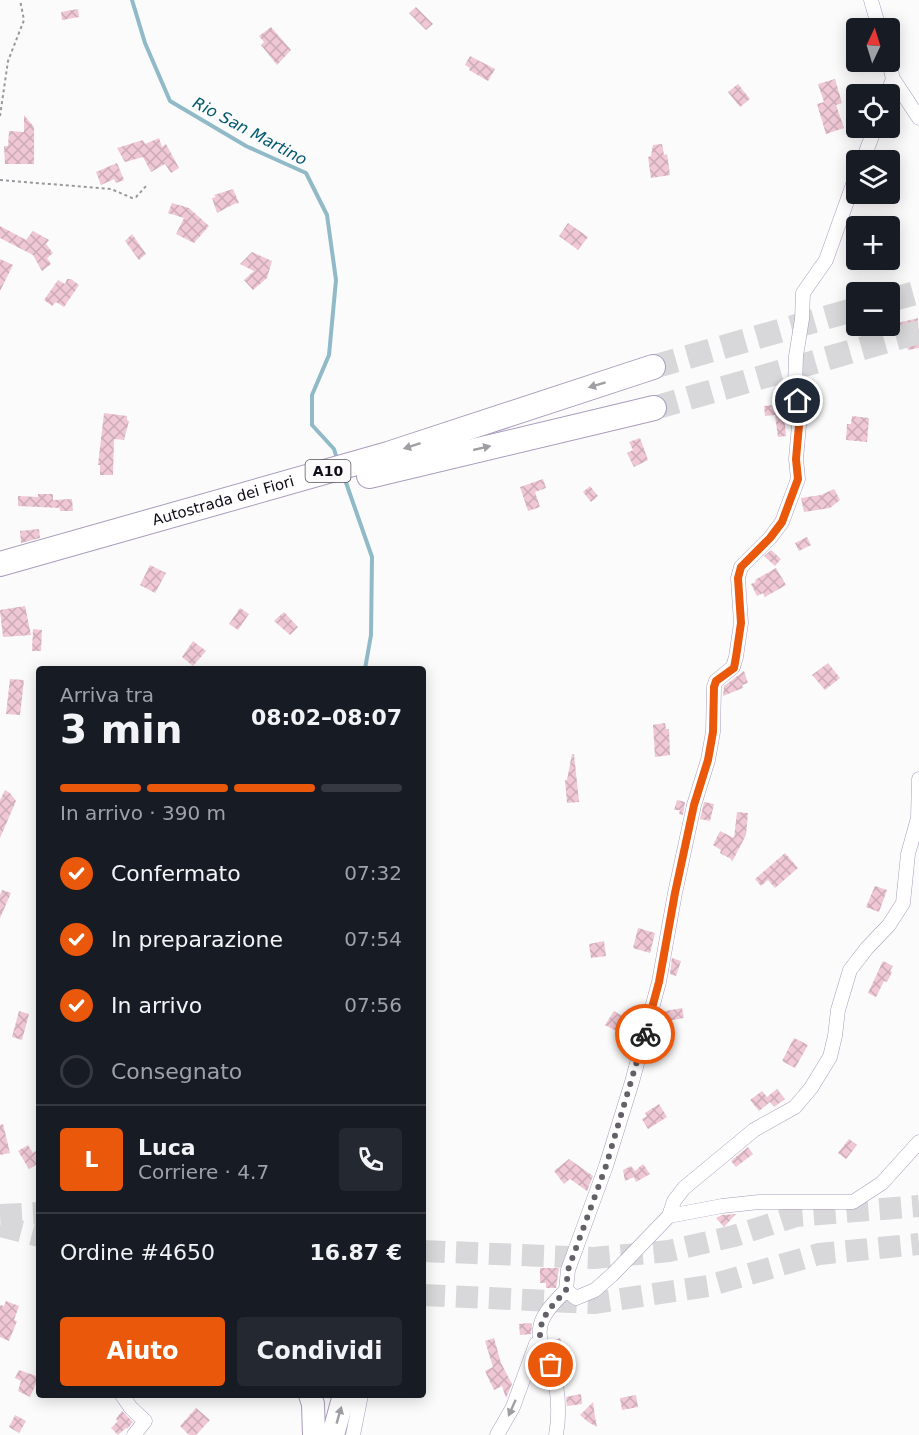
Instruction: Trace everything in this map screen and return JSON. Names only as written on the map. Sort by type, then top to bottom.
[{"type":"highway","name":"Autostrada dei Fiori","points":[[0,564],[388,454],[653,367]]},
{"type":"highway","name":"Autostrada dei Fiori","points":[[0,580],[393,469],[654,408]]},
{"type":"highway","points":[[311,1398],[314,1435]]},
{"type":"highway","points":[[333,1435],[343,1398]]},
{"type":"street","points":[[871,0],[876,18]]},
{"type":"street","points":[[892,72],[893,79],[919,118]]},
{"type":"street","points":[[891,84],[893,79]]},
{"type":"street","points":[[556,1435],[558,1395],[551,1365],[540,1342],[540,1328],[547,1312],[566,1290],[568,1270],[606,1166],[659,982],[694,805],[708,760],[713,732],[714,687],[716,681],[734,668],[739,643],[741,623],[738,578],[741,567],[770,538],[782,522],[798,479],[796,459],[800,414],[795,377],[803,293],[825,260],[846,203]]},
{"type":"street","points":[[566,1290],[576,1298],[594,1290],[612,1275],[669,1216],[674,1201],[684,1188],[754,1130],[795,1107],[811,1088],[830,1056],[838,1010],[850,970],[867,948],[890,925],[903,903],[908,854],[918,818],[919,779]]},
{"type":"street","points":[[669,1216],[759,1202],[853,1202],[882,1183],[919,1142]]},
{"type":"street","points":[[497,1435],[513,1407],[536,1344],[540,1342]]},
{"type":"street","points":[[124,1398],[145,1421],[134,1435]]},
{"type":"street","points":[[353,1435],[360,1398]]},
{"type":"path","points":[[0,116],[8,61],[24,20],[20,0]]},
{"type":"path","points":[[0,180],[111,189],[132,198],[136,197],[148,184]]},
{"type":"building","points":[[416,7],[433,24],[426,30],[409,13]]},
{"type":"building","points":[[78,9],[79,17],[62,20],[61,12]]},
{"type":"building","points":[[271,27],[291,50],[277,65],[261,45],[264,42],[259,36]]},
{"type":"building","points":[[470,56],[495,69],[488,81],[469,70],[470,68],[465,65]]},
{"type":"building","points":[[835,79],[842,103],[836,105],[844,128],[826,134],[817,104],[824,102],[818,84]]},
{"type":"building","points":[[738,84],[750,99],[740,107],[728,92]]},
{"type":"building","points":[[24,115],[34,127],[34,164],[5,164],[4,146],[8,146],[9,131],[24,132]]},
{"type":"building","points":[[159,138],[162,147],[166,144],[179,168],[171,173],[165,164],[151,172],[143,157],[125,162],[117,148],[143,140],[145,144]]},
{"type":"building","points":[[662,144],[664,155],[667,154],[670,175],[651,178],[648,157],[651,156],[653,145]]},
{"type":"building","points":[[117,163],[124,180],[116,183],[114,179],[101,185],[96,172]]},
{"type":"building","points":[[233,189],[239,203],[217,213],[212,198],[216,197],[214,195]]},
{"type":"building","points":[[172,203],[189,208],[209,226],[194,243],[176,234],[184,218],[168,213]]},
{"type":"building","points":[[568,223],[588,237],[578,250],[559,236]]},
{"type":"building","points":[[0,226],[26,240],[33,231],[49,240],[46,244],[53,253],[47,258],[51,264],[42,271],[33,255],[0,238]]},
{"type":"building","points":[[132,234],[146,254],[139,260],[125,241]]},
{"type":"building","points":[[252,252],[272,261],[267,278],[253,290],[244,280],[254,271],[240,264]]},
{"type":"building","points":[[0,259],[13,265],[0,291]]},
{"type":"building","points":[[67,279],[79,285],[64,307],[56,302],[52,306],[44,300],[58,280],[65,284]]},
{"type":"building","points":[[918,318],[919,348],[908,350],[907,346],[904,346],[902,333],[900,333],[900,322]]},
{"type":"building","points":[[783,404],[786,436],[778,437],[775,415],[765,416],[764,406]]},
{"type":"building","points":[[104,413],[127,416],[129,421],[124,440],[114,439],[113,475],[100,475],[100,465],[98,465]]},
{"type":"building","points":[[852,416],[869,418],[867,442],[846,440],[847,424],[851,424]]},
{"type":"building","points":[[640,438],[648,460],[634,467],[627,453],[633,450],[629,442]]},
{"type":"building","points":[[543,479],[546,488],[535,492],[540,507],[528,511],[520,487]]},
{"type":"building","points":[[590,486],[598,496],[591,502],[583,492]]},
{"type":"building","points":[[834,489],[840,500],[830,508],[804,512],[801,498],[821,495]]},
{"type":"building","points":[[38,494],[53,494],[53,500],[72,499],[73,511],[60,511],[60,508],[18,506],[18,496],[38,497]]},
{"type":"building","points":[[39,529],[40,538],[21,543],[20,531]]},
{"type":"building","points":[[807,537],[811,545],[799,551],[795,543]]},
{"type":"building","points":[[771,550],[781,559],[775,566],[764,556]]},
{"type":"building","points":[[150,565],[166,573],[155,593],[140,585]]},
{"type":"building","points":[[776,568],[786,585],[765,597],[763,593],[757,596],[751,584]]},
{"type":"building","points":[[25,606],[31,635],[3,637],[0,610]]},
{"type":"building","points":[[240,608],[249,614],[238,630],[229,624]]},
{"type":"building","points":[[284,612],[298,627],[290,635],[274,621]]},
{"type":"building","points":[[33,629],[42,630],[41,651],[32,651]]},
{"type":"building","points":[[193,641],[206,651],[193,666],[182,657]]},
{"type":"building","points":[[828,663],[840,678],[825,690],[812,675]]},
{"type":"building","points":[[744,671],[748,683],[742,685],[743,688],[723,696],[724,686]]},
{"type":"building","points":[[10,679],[24,680],[20,715],[6,714]]},
{"type":"building","points":[[665,723],[666,729],[669,729],[670,755],[655,757],[653,725]]},
{"type":"building","points":[[572,754],[574,754],[579,802],[567,803],[565,780],[567,780]]},
{"type":"building","points":[[5,790],[16,801],[0,838],[0,800]]},
{"type":"building","points":[[677,800],[685,802],[683,815],[679,814],[680,810],[674,810]]},
{"type":"building","points":[[704,802],[714,804],[710,821],[700,819]]},
{"type":"building","points":[[737,812],[748,813],[746,835],[732,862],[713,845],[720,831],[734,838]]},
{"type":"building","points":[[785,853],[798,868],[775,888],[768,880],[761,886],[755,879]]},
{"type":"building","points":[[875,886],[887,890],[879,912],[866,907]]},
{"type":"building","points":[[2,890],[11,893],[0,918],[0,895]]},
{"type":"building","points":[[638,928],[655,933],[650,953],[633,948]]},
{"type":"building","points":[[604,941],[606,956],[591,958],[589,944]]},
{"type":"building","points":[[672,958],[681,961],[676,976],[670,974]]},
{"type":"building","points":[[883,961],[893,966],[890,971],[892,972],[887,982],[884,981],[876,997],[868,993]]},
{"type":"building","points":[[682,1008],[684,1018],[661,1022],[660,1012]]},
{"type":"building","points":[[19,1011],[29,1014],[22,1040],[12,1037]]},
{"type":"building","points":[[614,1011],[622,1016],[625,1012],[632,1017],[629,1022],[635,1026],[628,1037],[605,1025]]},
{"type":"building","points":[[794,1038],[808,1045],[795,1068],[782,1061]]},
{"type":"building","points":[[777,1089],[785,1099],[774,1107],[770,1102],[759,1111],[750,1100],[762,1091],[767,1097]]},
{"type":"building","points":[[659,1104],[667,1117],[648,1129],[642,1119],[647,1116],[645,1113]]},
{"type":"building","points":[[3,1124],[10,1153],[0,1155],[0,1125]]},
{"type":"building","points":[[849,1139],[857,1145],[846,1159],[838,1153]]},
{"type":"building","points":[[28,1145],[33,1153],[36,1151],[36,1165],[29,1169],[18,1151]]},
{"type":"building","points":[[748,1147],[753,1154],[736,1167],[731,1161]]},
{"type":"building","points":[[569,1159],[593,1176],[587,1191],[570,1179],[564,1184],[554,1171]]},
{"type":"building","points":[[643,1164],[650,1174],[636,1182],[634,1177],[625,1181],[623,1170],[631,1166],[635,1171]]},
{"type":"building","points":[[736,1214],[724,1227],[716,1218],[722,1215]]},
{"type":"building","points":[[540,1268],[559,1268],[556,1288],[546,1288],[546,1283],[540,1283]]},
{"type":"building","points":[[6,1301],[19,1306],[14,1320],[17,1321],[9,1341],[0,1337],[0,1305],[4,1306]]},
{"type":"building","points":[[519,1324],[532,1324],[531,1334],[520,1335]]},
{"type":"building","points":[[494,1338],[501,1363],[512,1384],[506,1398],[502,1386],[494,1390],[485,1371],[493,1367],[485,1341]]},
{"type":"building","points":[[560,1338],[564,1350],[556,1353],[552,1342]]},
{"type":"building","points":[[19,1370],[36,1376],[36,1384],[30,1397],[18,1391],[21,1381],[15,1378]]},
{"type":"building","points":[[581,1394],[582,1404],[567,1406],[566,1397]]},
{"type":"building","points":[[636,1395],[638,1407],[622,1410],[620,1398]]},
{"type":"building","points":[[593,1402],[597,1427],[580,1415]]},
{"type":"building","points":[[196,1408],[210,1420],[196,1435],[189,1435],[180,1426]]},
{"type":"building","points":[[122,1411],[133,1422],[118,1435],[111,1428],[118,1421],[116,1419]]},
{"type":"building","points":[[15,1415],[26,1421],[19,1433],[9,1427]]},
{"type":"waterway","name":"Rio San Martino","points":[[132,0],[145,43],[170,101],[246,146],[306,173],[327,215],[336,280],[329,355],[312,395],[312,425],[334,449],[337,459]]},
{"type":"waterway","name":"Rio San Martino","points":[[343,474],[372,557],[371,635],[366,666]]},
{"type":"tunnel","points":[[900,297],[919,292]]},
{"type":"tunnel","points":[[653,367],[846,312]]},
{"type":"tunnel","points":[[654,408],[919,332]]},
{"type":"tunnel","points":[[426,1251],[594,1258],[669,1251],[734,1236],[796,1216],[919,1206]]},
{"type":"tunnel","points":[[0,1215],[36,1213]]},
{"type":"tunnel","points":[[0,1226],[36,1235]]},
{"type":"tunnel","points":[[426,1295],[594,1303],[708,1286],[819,1254],[919,1244]]},
{"type":"way so far","points":[[551,1365],[540,1342],[542,1320],[566,1290],[568,1270],[606,1166],[645,1034]]},
{"type":"route","points":[[645,1034],[659,982],[694,805],[708,760],[713,732],[714,687],[716,681],[734,668],[741,623],[738,578],[741,567],[770,538],[782,522],[798,479],[796,459],[800,414],[798,401]]}]
